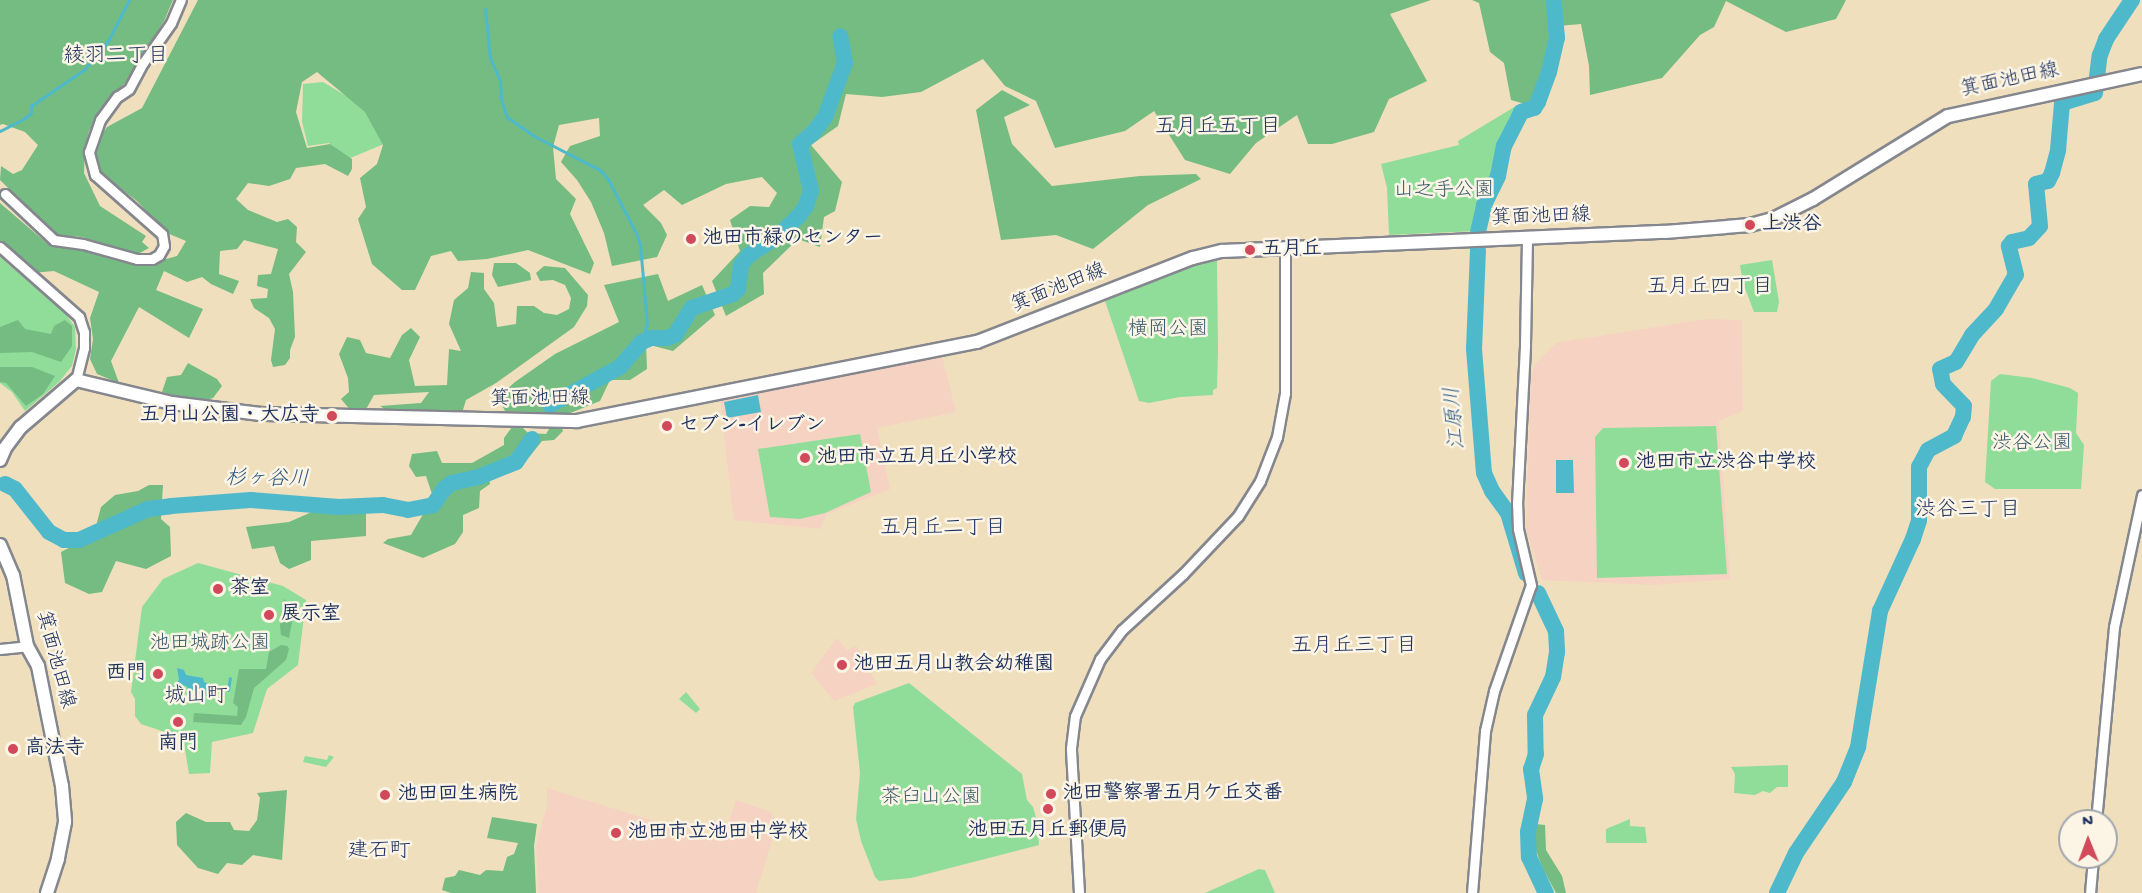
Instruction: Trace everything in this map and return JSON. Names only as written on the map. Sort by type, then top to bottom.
[{"type":"main road","name":"箕面池田線","points":[[76,380],[172,403],[260,414],[577,421],[977,342],[1192,258],[1222,251],[1527,238],[1750,225],[1773,219],[1813,200],[1948,116],[2142,74]]},
{"type":"main road","points":[[0,460],[5,448],[21,427],[76,380]]},
{"type":"main road","name":"箕面池田線","points":[[0,545],[14,575],[27,646],[39,666],[63,795],[65,822],[58,859],[47,893]]},
{"type":"street","points":[[2,190],[54,240],[82,244],[136,259],[152,259],[159,255],[164,246],[162,234],[99,180],[90,162],[89,152],[100,120],[111,103],[129,89],[143,63],[171,23],[181,0]]},
{"type":"street","points":[[1472,893],[1485,731],[1494,691],[1531,585],[1518,529],[1517,504],[1525,344],[1527,238]]},
{"type":"street","points":[[0,248],[79,317],[84,332],[84,348],[76,380]]},
{"type":"street","points":[[1079,893],[1071,768],[1075,716],[1100,659],[1122,630],[1183,574],[1238,516],[1260,481],[1277,437],[1285,393],[1285,248]]},
{"type":"street","points":[[2097,809],[2114,627],[2142,495]]},
{"type":"street","points":[[0,649],[27,646]]},
{"type":"street","points":[[2090,893],[2092,869]]},
{"type":"shaded area","name":"池田市立渋谷中学校","points":[[1705,319],[1742,320],[1743,411],[1719,421],[1730,579],[1652,585],[1542,580],[1526,529],[1531,378],[1535,364],[1556,343]]},
{"type":"shaded area","name":"池田市立五月丘小学校","points":[[942,356],[956,412],[877,428],[890,489],[827,514],[820,529],[734,520],[720,399]]},
{"type":"shaded area","name":"池田五月山教会幼稚園","points":[[837,638],[847,651],[856,645],[877,684],[834,701],[811,673]]},
{"type":"shaded area","name":"池田市立池田中学校","points":[[547,788],[722,842],[736,800],[771,812],[777,824],[756,893],[539,893],[536,846],[547,805]]},
{"type":"green space","points":[[0,0],[173,0],[164,21],[127,81],[107,101],[89,131],[85,148],[84,173],[100,206],[146,236],[142,242],[149,248],[138,254],[82,237],[56,235],[0,180],[1,166],[13,174],[22,170],[38,145],[25,132],[0,125]]},
{"type":"green space","points":[[198,0],[1431,0],[1390,14],[1427,81],[1389,99],[1374,132],[1332,144],[1308,144],[1297,115],[1256,143],[1230,174],[1185,160],[1154,111],[1125,131],[1055,148],[1036,101],[1005,86],[983,59],[921,92],[882,97],[846,94],[838,126],[811,145],[842,182],[835,211],[824,217],[820,247],[798,239],[763,273],[764,294],[726,316],[712,281],[740,251],[730,220],[750,206],[769,207],[777,193],[762,177],[726,184],[682,205],[664,190],[643,205],[661,223],[667,235],[657,257],[612,266],[604,233],[591,202],[577,180],[561,162],[570,146],[600,136],[599,118],[559,125],[553,147],[556,179],[576,199],[570,214],[594,263],[590,274],[528,250],[487,259],[458,261],[451,251],[431,256],[415,290],[402,290],[372,264],[358,219],[366,207],[360,178],[377,164],[383,145],[365,112],[317,72],[302,82],[296,112],[307,148],[330,144],[352,159],[352,169],[348,176],[325,164],[296,168],[290,179],[269,186],[248,183],[236,199],[248,210],[277,222],[288,219],[297,227],[296,242],[306,252],[289,274],[293,292],[295,337],[290,350],[290,358],[285,365],[273,367],[271,360],[275,329],[269,318],[254,308],[250,299],[267,298],[268,289],[257,286],[258,275],[271,274],[278,249],[244,240],[237,249],[220,251],[219,274],[239,281],[233,294],[211,284],[202,277],[187,282],[164,271],[156,290],[203,309],[189,338],[139,307],[111,361],[119,383],[97,374],[90,359],[93,339],[90,318],[99,292],[54,271],[32,273],[0,242],[0,203],[50,246],[82,249],[114,260],[152,263],[177,256],[186,241],[167,233],[137,201],[103,175],[97,166],[96,153],[97,141],[107,127],[142,108]]},
{"type":"green space","points":[[1472,0],[1846,0],[1836,19],[1786,32],[1726,1],[1714,27],[1700,35],[1662,78],[1590,95],[1589,66],[1581,24],[1558,26],[1536,107],[1511,100],[1504,63],[1490,52],[1479,3]]},
{"type":"green space","points":[[323,82],[368,109],[384,144],[348,159],[329,143],[308,146],[302,122],[303,84]]},
{"type":"green space","points":[[1002,90],[1030,105],[1004,117],[1012,144],[1052,186],[1140,176],[1196,174],[1201,179],[1148,205],[1093,249],[1056,235],[1001,240],[976,110]]},
{"type":"green space","name":"山之手公園","points":[[1516,106],[1530,107],[1521,109],[1502,145],[1497,177],[1482,207],[1477,231],[1389,235],[1387,188],[1381,164],[1459,145],[1458,141]]},
{"type":"green space","points":[[0,257],[65,313],[75,327],[76,349],[72,366],[59,382],[25,411],[12,392],[0,383]]},
{"type":"green space","name":"横岡公園","points":[[1217,260],[1217,388],[1213,390],[1213,395],[1180,397],[1149,403],[1139,401],[1105,301],[1186,268]]},
{"type":"green space","points":[[1772,260],[1779,302],[1777,312],[1754,312],[1743,283],[1740,265]]},
{"type":"green space","points":[[494,263],[516,263],[530,273],[531,280],[498,287],[492,275]]},
{"type":"green space","points":[[544,266],[565,268],[588,295],[587,306],[574,327],[496,383],[466,400],[462,413],[388,411],[380,406],[421,403],[429,392],[374,395],[365,411],[352,412],[341,399],[349,392],[348,378],[339,354],[347,337],[360,340],[366,353],[390,358],[402,335],[411,328],[420,337],[409,360],[415,386],[447,385],[449,349],[461,351],[449,324],[454,300],[468,288],[471,272],[484,273],[484,289],[494,303],[497,327],[516,324],[517,306],[534,306],[544,313],[557,315],[569,309],[571,298],[565,285],[553,280],[540,281],[536,273]]},
{"type":"green space","points":[[658,274],[668,301],[702,285],[715,315],[673,351],[646,344],[647,369],[630,380],[610,380],[600,401],[568,414],[505,411],[498,397],[515,382],[555,354],[619,322],[604,285]]},
{"type":"green space","points":[[18,320],[25,329],[51,334],[54,326],[65,320],[72,326],[72,346],[61,362],[32,352],[0,353],[0,327]]},
{"type":"green space","points":[[188,363],[217,379],[222,386],[213,398],[198,402],[162,392],[167,377],[181,375]]},
{"type":"green space","points":[[0,367],[32,367],[55,376],[43,394],[26,406],[6,383],[0,382]]},
{"type":"green space","name":"渋谷公園","points":[[2000,374],[2032,378],[2070,388],[2078,393],[2076,433],[2084,445],[2081,489],[1995,489],[1985,482],[1991,381]]},
{"type":"green space","points":[[561,425],[563,431],[554,440],[542,441],[530,456],[489,477],[490,484],[480,491],[479,508],[463,515],[463,532],[455,544],[423,558],[383,543],[388,539],[411,535],[433,497],[426,476],[416,477],[409,466],[412,454],[437,451],[442,463],[472,463],[504,445],[504,438],[512,427],[522,427],[528,433],[546,434],[551,426]]},
{"type":"green space","points":[[1716,426],[1727,574],[1597,578],[1595,437],[1603,428]]},
{"type":"green space","points":[[860,434],[871,492],[825,513],[800,519],[770,517],[758,449]]},
{"type":"green space","points":[[149,485],[163,485],[161,519],[170,527],[171,556],[146,569],[116,561],[102,592],[89,594],[65,583],[61,552],[80,542],[96,526],[101,507],[115,495],[138,491]]},
{"type":"green space","points":[[314,511],[366,512],[366,536],[311,541],[311,560],[289,569],[280,563],[274,546],[252,549],[246,527],[289,522]]},
{"type":"green space","name":"池田城跡公園","points":[[198,563],[283,586],[306,600],[298,665],[267,689],[253,733],[212,742],[210,773],[189,774],[183,738],[141,724],[135,716],[135,699],[131,692],[142,607],[163,579]]},
{"type":"green space","points":[[285,599],[292,622],[289,638],[281,635],[280,626]]},
{"type":"green space","points":[[281,645],[289,649],[286,660],[254,688],[246,717],[241,725],[193,722],[194,713],[237,716],[238,707],[233,703],[239,669],[266,669],[269,652]]},
{"type":"green space","name":"茶臼山公園","points":[[909,683],[1022,774],[1027,800],[1033,807],[1037,821],[1039,845],[911,878],[879,881],[875,877],[861,841],[856,819],[860,773],[853,707],[855,703]]},
{"type":"green space","points":[[686,692],[700,709],[696,713],[679,699]]},
{"type":"green space","points":[[329,755],[334,757],[326,767],[303,762],[305,756],[327,760]]},
{"type":"green space","points":[[1788,765],[1788,787],[1777,787],[1770,793],[1763,791],[1755,795],[1734,793],[1735,774],[1731,767]]},
{"type":"green space","points":[[287,790],[282,860],[253,855],[242,865],[227,863],[218,874],[198,868],[177,845],[176,822],[186,813],[206,822],[230,822],[234,830],[249,831],[257,820],[260,798],[257,793]]},
{"type":"green space","points":[[492,817],[537,824],[534,846],[536,893],[451,893],[442,890],[445,878],[455,876],[459,870],[480,875],[486,870],[503,871],[507,857],[514,854],[518,843],[487,838]]},
{"type":"green space","points":[[1630,819],[1630,826],[1645,827],[1647,843],[1606,843],[1606,829]]},
{"type":"green space","points":[[1535,824],[1545,825],[1546,850],[1562,876],[1566,893],[1556,893],[1543,869],[1536,851]]},
{"type":"green space","points":[[1259,869],[1265,870],[1275,893],[1205,893]]},
{"type":"water","points":[[758,395],[761,412],[727,418],[724,402]]},
{"type":"water","points":[[1556,460],[1573,460],[1574,493],[1556,493]]},
{"type":"water","points":[[177,668],[184,670],[186,675],[203,678],[204,682],[215,687],[216,692],[210,696],[202,696],[189,689],[188,698],[187,686],[177,685],[173,696],[167,693],[179,680]]},
{"type":"waterway","points":[[0,131],[25,118],[31,113],[31,106],[85,69],[109,39],[129,0]]},
{"type":"waterway","name":"江原川","points":[[1478,232],[1484,205],[1498,176],[1504,146],[1521,112],[1534,108],[1538,102],[1549,72],[1557,38],[1554,0]]},
{"type":"waterway","points":[[1777,893],[1796,853],[1844,782],[1858,747],[1880,611],[1913,539],[1919,520],[1919,467],[1928,450],[1954,436],[1963,417],[1964,406],[1943,384],[1940,369],[1956,362],[1972,335],[1996,309],[2016,275],[2009,246],[2012,242],[2029,238],[2040,226],[2036,184],[2048,181],[2052,173],[2058,150],[2062,103],[2095,93],[2100,55],[2106,39],[2132,0]]},
{"type":"waterway","points":[[485,9],[490,58],[500,80],[501,99],[507,117],[534,136],[600,170],[608,179],[637,235],[640,245],[647,323],[642,342]]},
{"type":"waterway","name":"杉ヶ谷川","points":[[550,405],[620,367],[642,342],[651,338],[667,338],[675,335],[692,308],[733,294],[738,289],[741,265],[749,255],[777,237],[798,217],[806,206],[811,191],[800,144],[813,133],[825,117],[845,63],[840,36]]},
{"type":"waterway","name":"江原川","points":[[1478,250],[1474,349],[1484,473],[1492,491],[1508,513],[1526,573]]},
{"type":"waterway","name":"杉ヶ谷川","points":[[5,484],[15,489],[49,532],[64,540],[79,540],[148,509],[171,506],[251,500],[339,507],[383,505],[408,510],[433,505],[444,489],[452,483],[479,477],[516,462],[532,439]]},
{"type":"waterway","name":"江原川","points":[[1538,593],[1556,631],[1557,652],[1553,677],[1535,715],[1536,754],[1531,769],[1535,799],[1528,832],[1529,857],[1546,893]]},
{"type":"waterway","points":[[228,690],[230,678]]},
{"type":"place","name":"上渋谷","points":[[1750,225]]},
{"type":"place","name":"池田市緑のセンター","points":[[691,239]]},
{"type":"place","name":"五月丘","points":[[1250,250]]},
{"type":"place","name":"五月山公園・大広寺","points":[[332,416]]},
{"type":"place","name":"セブン-イレブン","points":[[667,426]]},
{"type":"place","name":"池田市立五月丘小学校","points":[[805,458]]},
{"type":"place","name":"池田市立渋谷中学校","points":[[1624,463]]},
{"type":"place","name":"茶室","points":[[218,589]]},
{"type":"place","name":"展示室","points":[[269,615]]},
{"type":"place","name":"池田五月山教会幼稚園","points":[[842,665]]},
{"type":"place","name":"西門","points":[[158,674]]},
{"type":"place","name":"南門","points":[[178,722]]},
{"type":"place","name":"高法寺","points":[[13,749]]},
{"type":"place","name":"池田警察署五月ケ丘交番","points":[[1051,794]]},
{"type":"place","name":"池田回生病院","points":[[385,795]]},
{"type":"place","name":"池田五月丘郵便局","points":[[1048,809]]},
{"type":"place","name":"池田市立池田中学校","points":[[616,833]]},
{"type":"district","name":"綾羽二丁目","points":[[116,58]]},
{"type":"district","name":"五月丘五丁目","points":[[1218,129]]},
{"type":"district","name":"五月丘四丁目","points":[[1710,289]]},
{"type":"district","name":"渋谷三丁目","points":[[1968,512]]},
{"type":"district","name":"五月丘二丁目","points":[[943,530]]},
{"type":"district","name":"五月丘三丁目","points":[[1354,648]]},
{"type":"district","name":"城山町","points":[[196,698]]},
{"type":"district","name":"建石町","points":[[379,853]]}]
